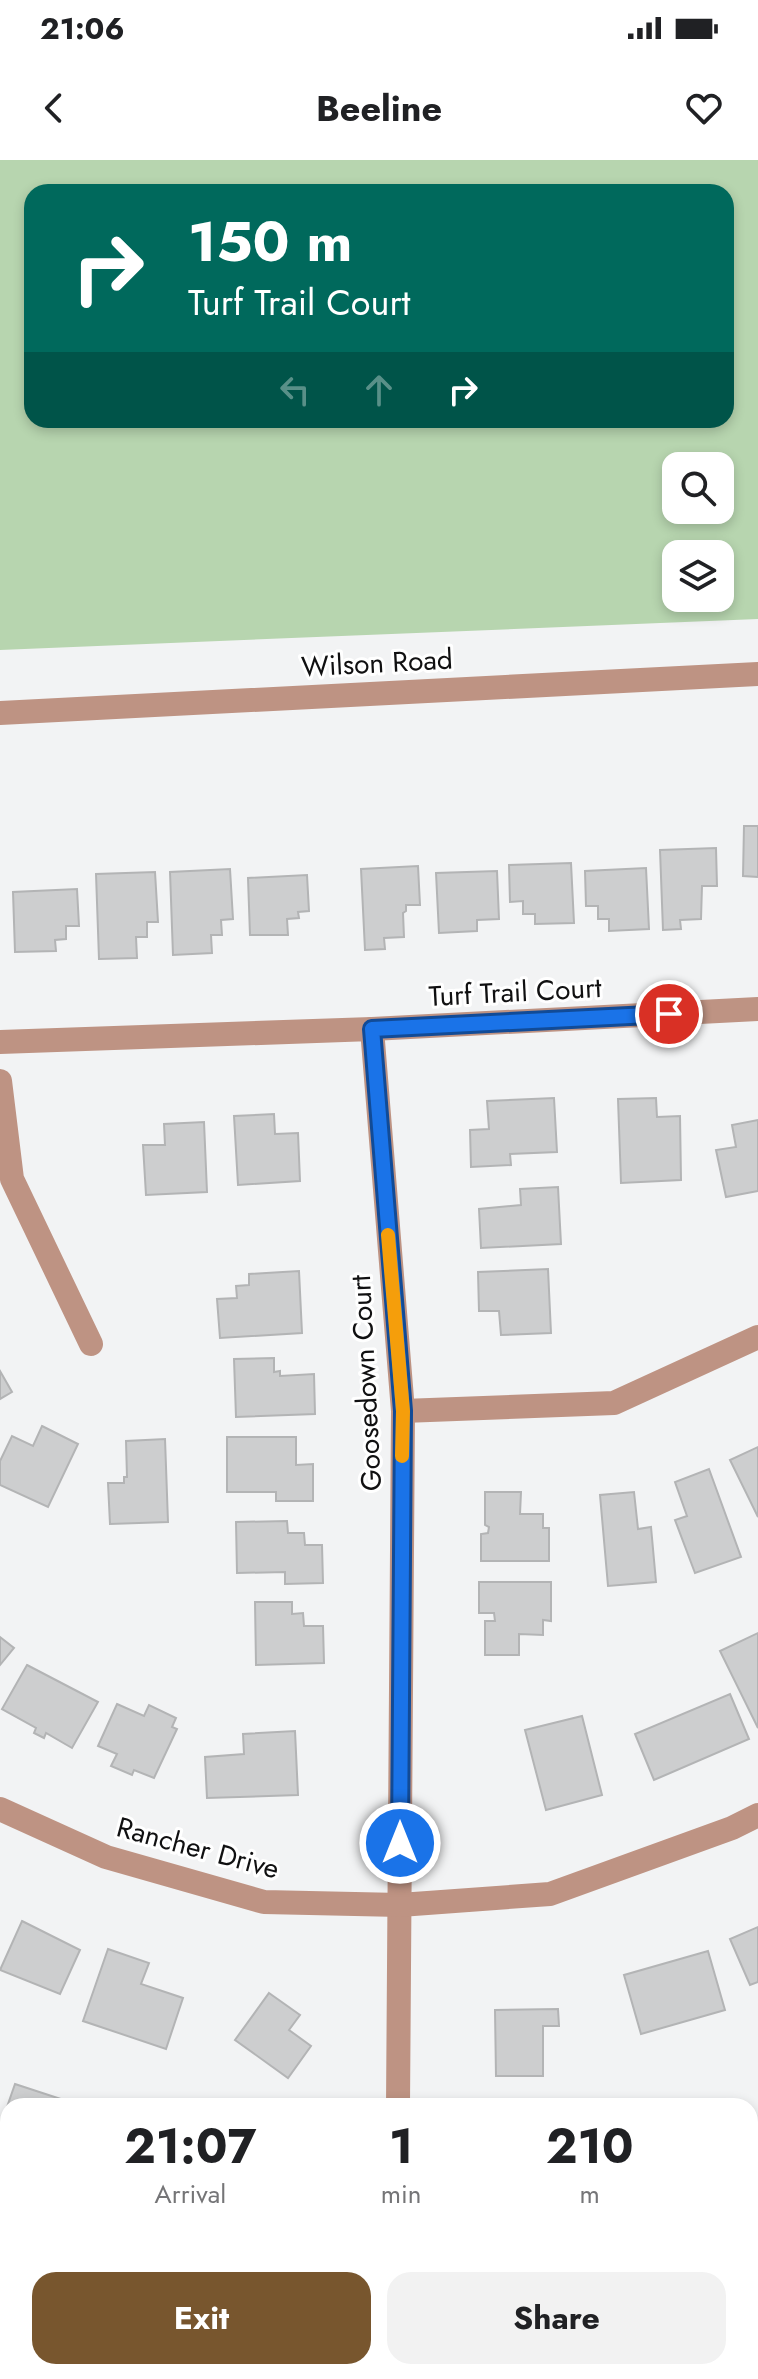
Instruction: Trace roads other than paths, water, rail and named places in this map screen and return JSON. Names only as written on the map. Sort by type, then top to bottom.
[{"type":"street","name":"Wilson Road","points":[[0,713],[758,674]]},
{"type":"street","name":"Turf Trail Court","points":[[372,1029],[758,1009]]},
{"type":"street","points":[[0,1042],[372,1029]]},
{"type":"street","name":"Goosedown Court","points":[[372,1029],[403,1411],[398,2098]]},
{"type":"street","points":[[0,1081],[12,1179],[91,1344]]},
{"type":"street","points":[[403,1411],[614,1403],[758,1337]]},
{"type":"street","name":"Rancher Drive","points":[[0,1809],[106,1857],[264,1902],[400,1905],[550,1894],[732,1828],[758,1815]]}]
